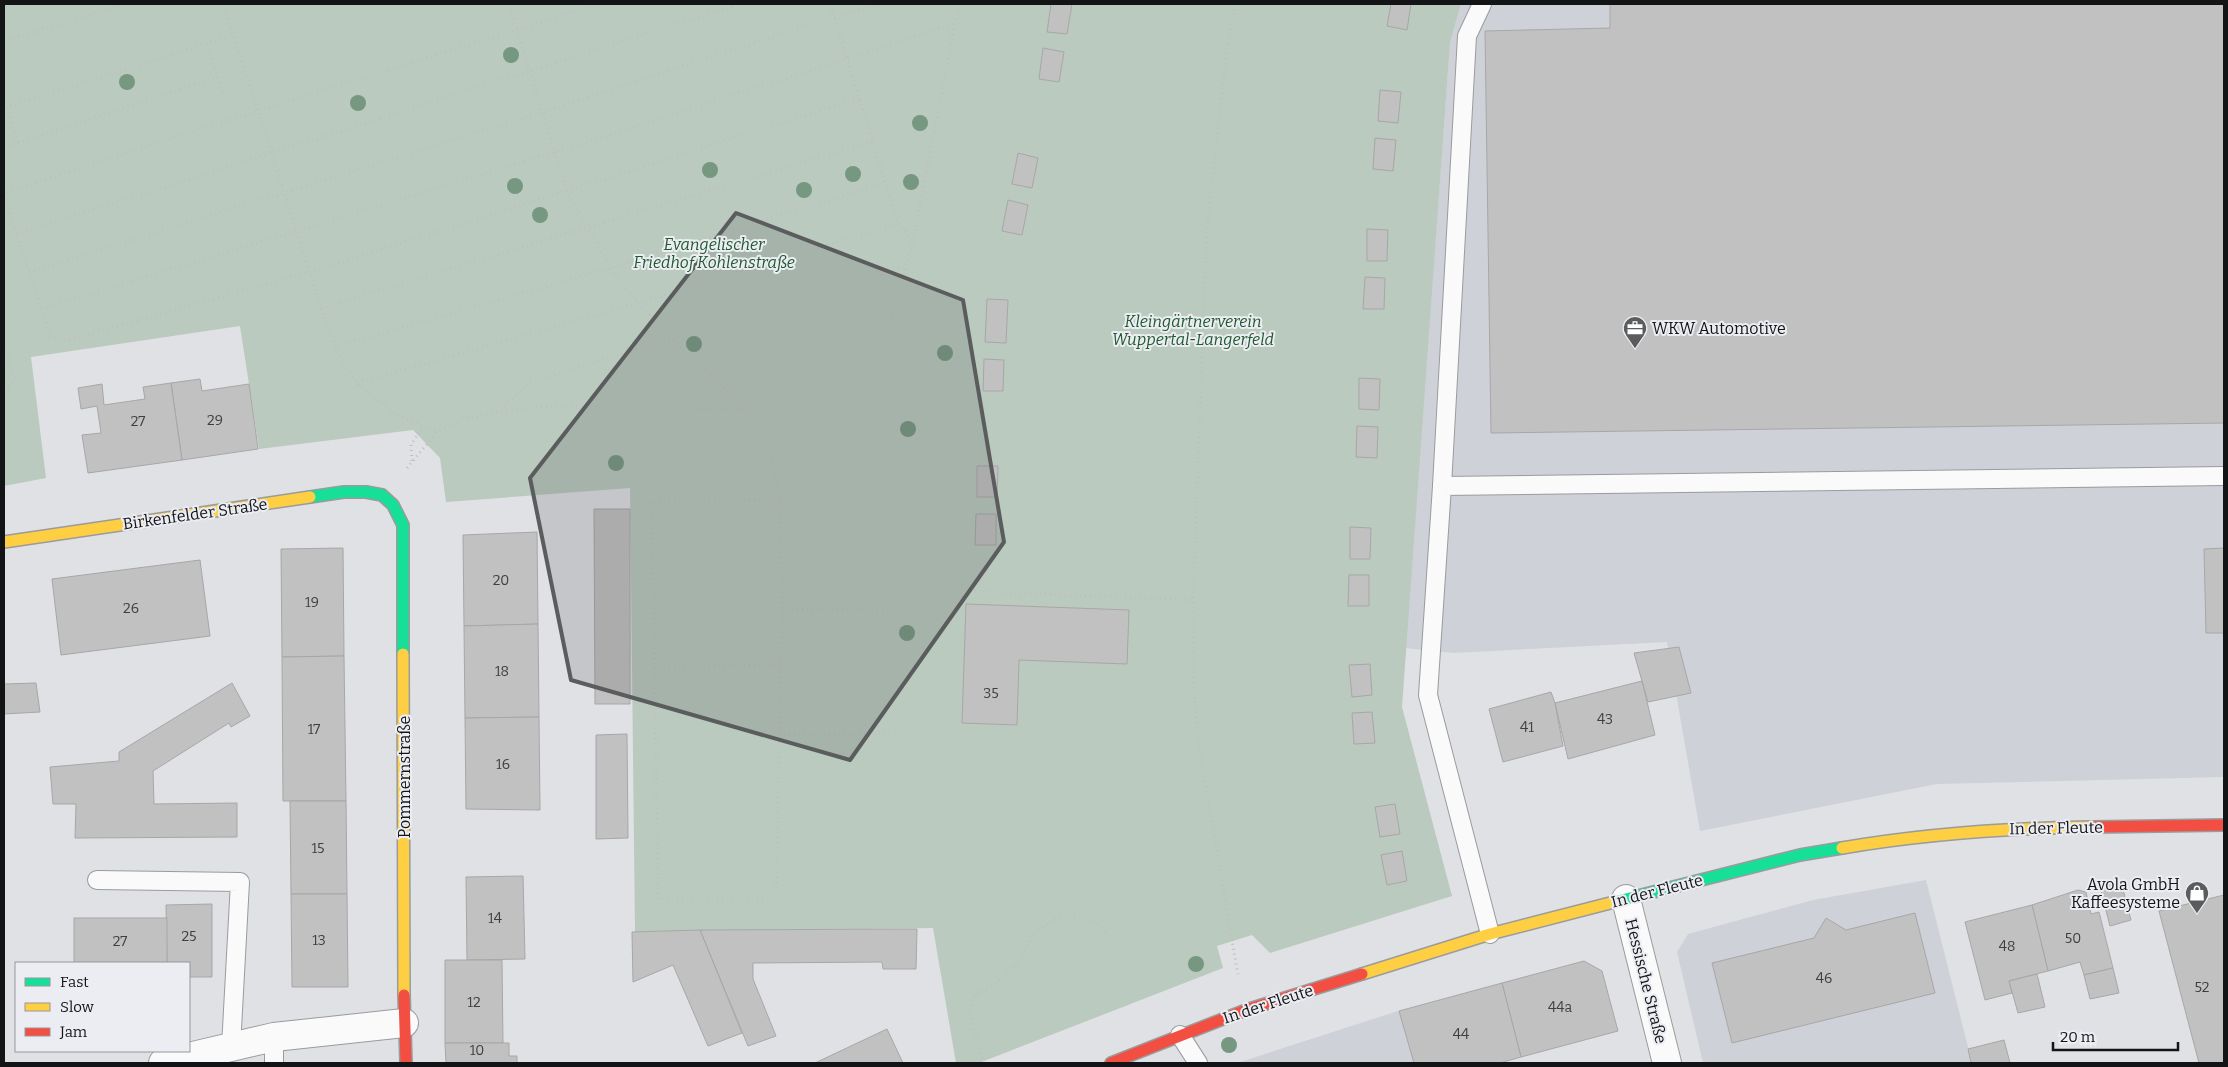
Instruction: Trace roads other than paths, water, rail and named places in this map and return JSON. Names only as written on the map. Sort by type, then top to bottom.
[{"type":"street","name":"Birkenfelder Straße","points":[[4,542],[344,492],[371,491],[386,496]]},
{"type":"street","name":"Pommernstraße","points":[[386,496],[396,508],[403,525],[404,1023],[406,1063]]},
{"type":"street","name":"In der Fleute","points":[[1110,1063],[1246,1010],[1490,934],[1800,855],[1908,836],[2019,828],[2224,825]]},
{"type":"street","name":"Hessische Straße","points":[[1626,899],[1667,1063]]},
{"type":"street","points":[[163,1063],[231,1048],[274,1050],[404,1023]]},
{"type":"lane","points":[[1482,4],[1467,36],[1442,486],[1428,695],[1490,934]]},
{"type":"lane","points":[[1442,486],[2224,476]]},
{"type":"lane","points":[[96,880],[240,882],[231,1048]]},
{"type":"lane","points":[[1180,1035],[1198,1063]]},
{"type":"place","name":"WKW Automotive","points":[[1635,349]]},
{"type":"place","name":"Avola GmbH Kaffeesysteme","points":[[2197,914]]},
{"type":"park label","name":"Evangelischer Friedhof Kohlenstraße","points":[[714,253]]},
{"type":"park label","name":"Kleingärtnerverein Wuppertal-Langerfeld","points":[[1193,330]]}]
